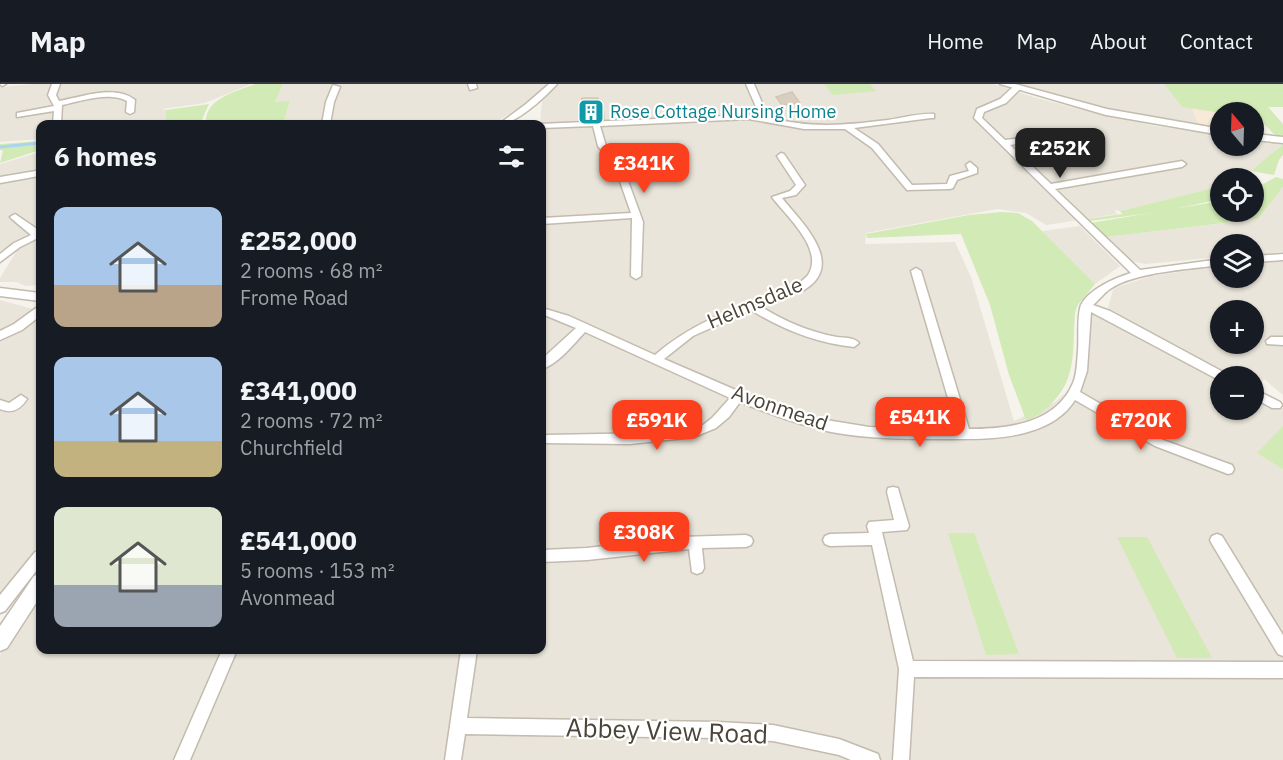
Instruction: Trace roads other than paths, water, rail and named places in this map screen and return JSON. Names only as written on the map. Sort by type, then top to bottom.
[{"type":"street","points":[[56,84],[52,95],[58,106],[57,120]]},
{"type":"street","points":[[514,120],[553,84]]},
{"type":"street","points":[[750,84],[765,119]]},
{"type":"street","points":[[1005,84],[1106,112],[1210,130]]},
{"type":"street","points":[[327,120],[336,87]]},
{"type":"street","points":[[1017,88],[1003,101],[978,113],[978,118],[1138,274]]},
{"type":"street","points":[[23,105],[19,117],[58,106],[118,94],[130,100],[130,112]]},
{"type":"street","points":[[546,126],[749,117],[796,127],[844,125],[931,116]]},
{"type":"street","points":[[596,124],[602,146],[620,170],[638,222],[636,276]]},
{"type":"street","points":[[844,125],[875,146],[910,188],[950,186],[953,178],[973,173],[974,170],[970,165]]},
{"type":"street","points":[[1004,143],[1054,136]]},
{"type":"street","points":[[1264,138],[1283,140]]},
{"type":"street","name":"Helmsdale","points":[[657,359],[680,338],[698,327],[801,286],[812,277],[817,265],[816,252],[810,238],[776,197],[793,193],[801,185],[780,156]]},
{"type":"street","points":[[1049,187],[1182,164]]},
{"type":"street","points":[[0,180],[36,174]]},
{"type":"street","points":[[546,221],[636,215]]},
{"type":"street","points":[[15,218],[36,232]]},
{"type":"street","points":[[0,260],[17,245],[36,236]]},
{"type":"street","points":[[1264,258],[1283,257]]},
{"type":"street","points":[[1210,264],[1138,274],[1107,286],[1086,306],[1115,318],[1210,370]]},
{"type":"street","points":[[916,271],[964,434]]},
{"type":"street","points":[[0,292],[36,296]]},
{"type":"street","points":[[752,306],[806,333],[832,341],[854,343]]},
{"type":"street","name":"Avonmead","points":[[546,313],[786,414],[833,427],[883,432],[964,434],[1001,433],[1041,424],[1055,414],[1078,386],[1082,365],[1086,306]]},
{"type":"street","points":[[0,336],[36,314]]},
{"type":"street","points":[[546,362],[561,351],[583,328]]},
{"type":"street","points":[[1271,341],[1283,340]]},
{"type":"street","points":[[1073,394],[1159,443],[1228,469]]},
{"type":"street","points":[[546,440],[673,436],[696,432],[721,418],[738,395]]},
{"type":"street","points":[[1264,398],[1276,405]]},
{"type":"street","points":[[0,404],[10,408],[21,399]]},
{"type":"street","points":[[894,492],[902,526],[874,526],[907,669],[901,760]]},
{"type":"street","points":[[830,540],[877,539]]},
{"type":"street","points":[[1217,540],[1278,633],[1283,649]]},
{"type":"street","points":[[546,556],[695,542],[746,541]]},
{"type":"street","points":[[695,542],[697,568]]},
{"type":"street","points":[[0,606],[36,561]]},
{"type":"street","points":[[0,642],[36,588]]},
{"type":"street","points":[[182,760],[227,654]]},
{"type":"street","points":[[453,760],[468,654]]},
{"type":"street","points":[[907,669],[1283,670]]},
{"type":"street","name":"Abbey View Road","points":[[457,726],[773,733],[839,747],[872,760]]},
{"type":"waterway","points":[[0,147],[36,143]]},
{"type":"place","name":"Rose Cottage Nursing Home","points":[[591,112]]}]
